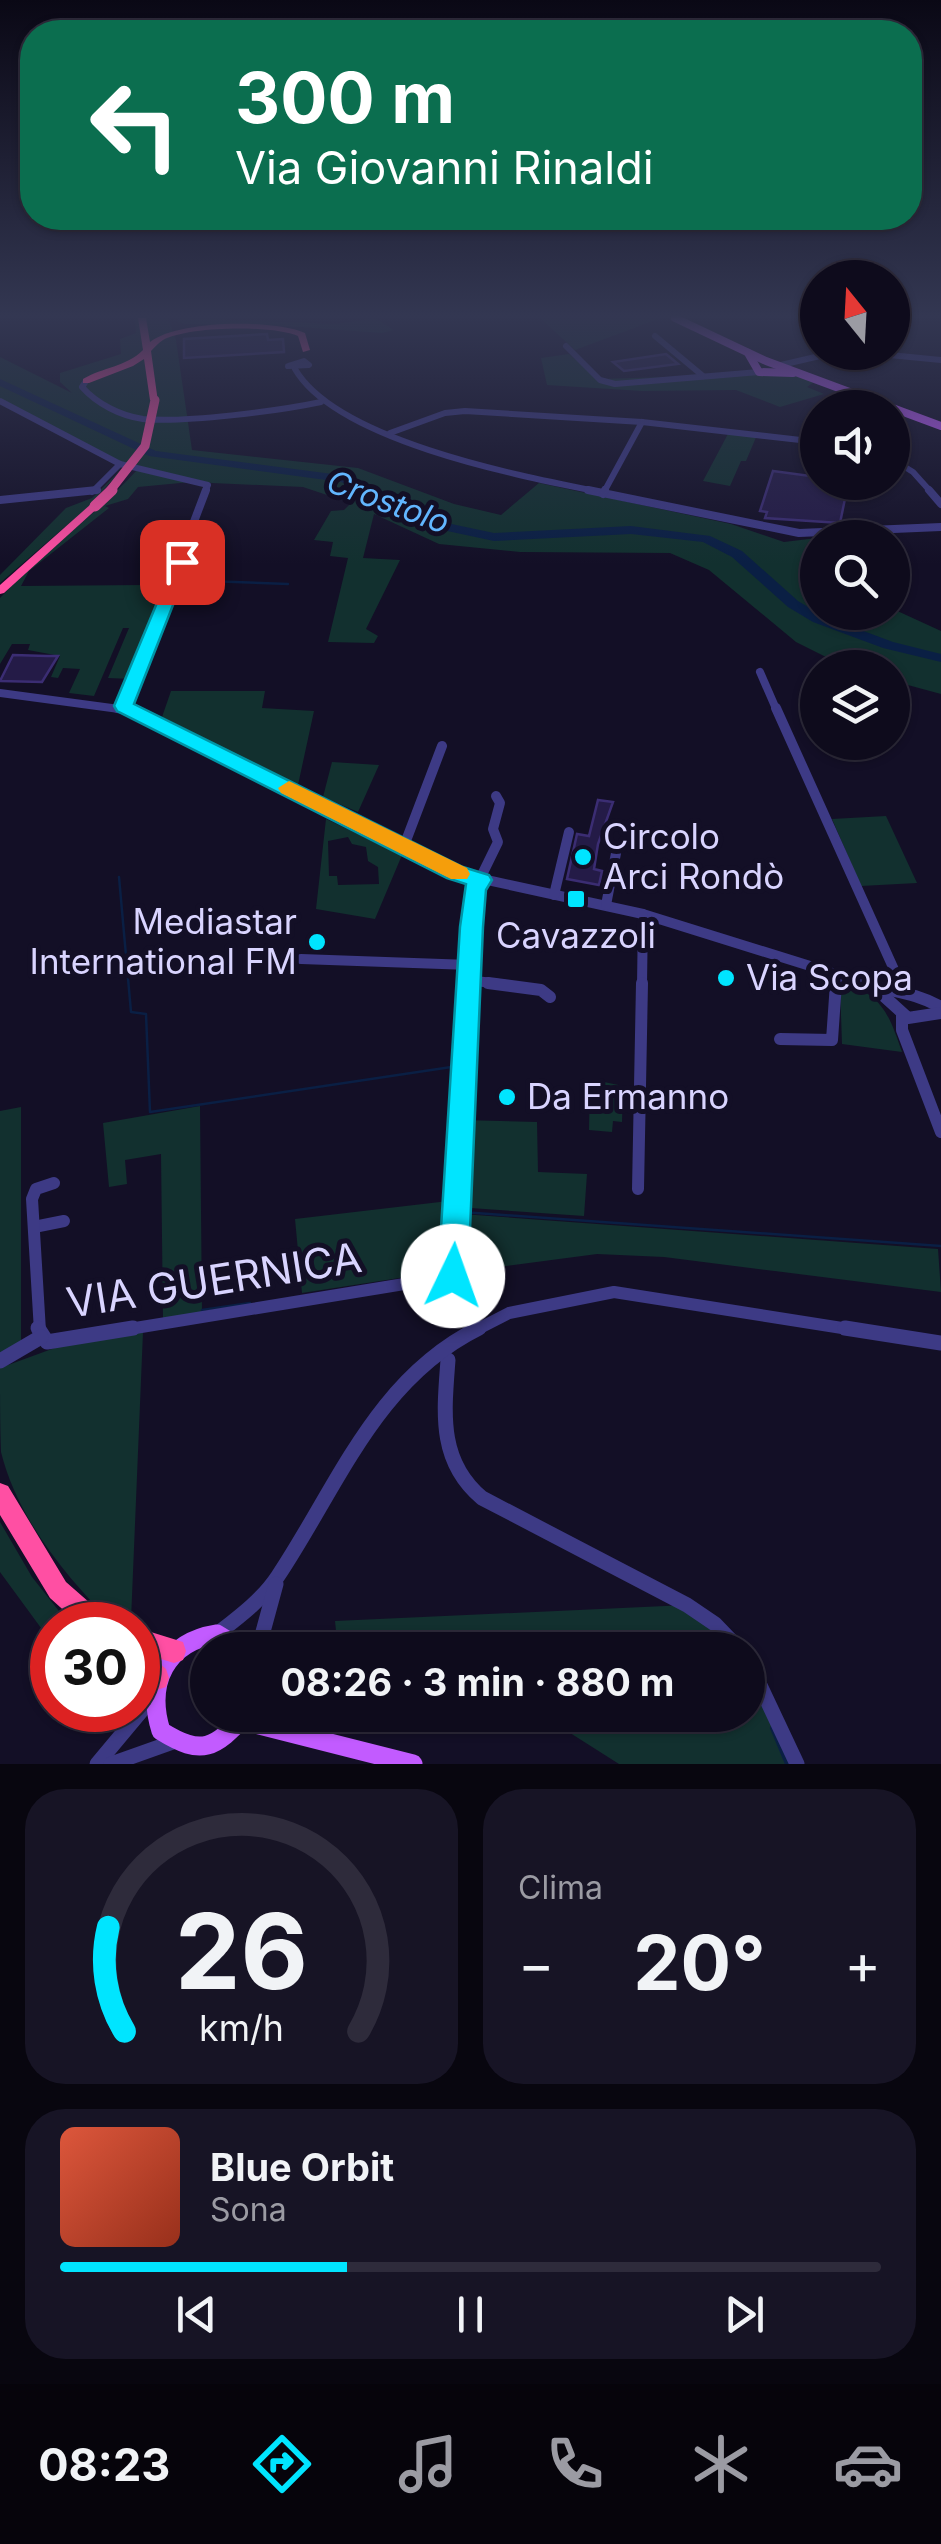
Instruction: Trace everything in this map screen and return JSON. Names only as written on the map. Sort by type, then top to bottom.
[{"type":"highway","points":[[0,591],[95,506],[140,454],[153,426],[155,400]]},
{"type":"highway","points":[[0,1494],[58,1590],[72,1602]]},
{"type":"highway","points":[[160,1646],[174,1650]]},
{"type":"main road","points":[[873,400],[941,426]]},
{"type":"main road","points":[[160,1666],[174,1650],[190,1641]]},
{"type":"main road","points":[[160,1724],[173,1742],[203,1749],[234,1732]]},
{"type":"main road","points":[[296,1732],[413,1764]]},
{"type":"street","points":[[103,400],[144,418],[272,410],[321,402],[406,441],[602,494],[799,533],[941,524]]},
{"type":"street","points":[[0,401],[120,464],[200,482],[210,489],[124,706]]},
{"type":"street","points":[[385,434],[461,411],[642,422],[800,440]]},
{"type":"street","points":[[602,494],[642,422]]},
{"type":"street","points":[[406,441],[414,427]]},
{"type":"street","points":[[0,500],[95,492],[120,464]]},
{"type":"street","points":[[910,470],[938,498]]},
{"type":"street","points":[[760,672],[897,995],[902,1030],[941,1132]]},
{"type":"street","points":[[0,694],[124,706],[455,873],[644,914],[897,995],[918,992],[932,1010]]},
{"type":"street","points":[[404,846],[442,746]]},
{"type":"street","name":"VIA GUERNICA","points":[[54,1182],[33,1193],[34,1227],[41,1337],[59,1342],[453,1276],[474,891],[498,842],[493,828],[500,802],[496,796]]},
{"type":"street","points":[[554,895],[568,832]]},
{"type":"street","points":[[606,905],[618,848]]},
{"type":"street","points":[[638,1189],[644,914]]},
{"type":"street","points":[[301,959],[470,965]]},
{"type":"street","points":[[780,1039],[819,1044],[832,1040],[836,974]]},
{"type":"street","points":[[469,980],[541,990],[550,996]]},
{"type":"street","points":[[902,1015],[932,1010]]},
{"type":"street","points":[[912,1053],[913,1031],[932,1010]]},
{"type":"street","points":[[34,1227],[64,1221]]},
{"type":"street","points":[[263,1632],[277,1578],[344,1460],[407,1379],[446,1344],[509,1313],[557,1300],[614,1292],[941,1343]]},
{"type":"street","points":[[0,1362],[41,1337]]},
{"type":"street","points":[[448,1360],[446,1452],[466,1485],[482,1498],[688,1605],[723,1632]]},
{"type":"street","points":[[219,1632],[277,1578]]},
{"type":"street","points":[[765,1695],[798,1764]]},
{"type":"street","points":[[98,1764],[117,1732]]},
{"type":"street","points":[[111,1764],[173,1742]]},
{"type":"green space","points":[[1,400],[185,400],[192,450],[358,468],[454,504],[501,515],[539,483],[731,524],[784,542],[800,540],[800,630],[910,630],[910,617],[941,631],[941,694],[910,686],[910,650],[812,650],[796,642],[709,570],[670,553],[520,552],[439,544],[374,514],[363,558],[400,560],[366,629],[378,636],[374,643],[328,642],[348,558],[330,556],[333,542],[314,540],[331,511],[344,510],[351,503],[303,487],[212,483],[123,465]]},
{"type":"green space","points":[[763,400],[800,400],[780,407]]},
{"type":"green space","points":[[729,432],[757,435],[746,461],[741,461],[730,486],[703,481]]},
{"type":"green space","points":[[123,468],[89,506],[0,583],[0,575],[66,508],[92,498]]},
{"type":"green space","points":[[137,470],[191,482],[138,487],[128,499],[105,506],[109,508],[29,571],[21,586],[145,585],[154,594],[169,595],[131,679],[108,678],[129,628],[123,628],[94,696],[69,693],[80,669],[63,668],[58,678],[51,677],[60,656],[28,650],[30,644],[12,644],[0,664],[0,598]]},
{"type":"green space","points":[[171,691],[265,691],[262,708],[314,711],[298,785],[162,717]]},
{"type":"green space","points":[[332,762],[379,765],[358,812],[323,797]]},
{"type":"green space","points":[[886,816],[917,883],[861,886],[832,819]]},
{"type":"green space","points":[[326,819],[402,855],[375,919],[316,909]],"holes":[[[348,837],[352,844],[366,847],[368,861],[378,867],[379,884],[338,885],[337,876],[329,876],[328,841]]]},
{"type":"green space","points":[[847,984],[869,995],[884,1009],[902,1052],[842,1044],[840,986]]},
{"type":"green space","points":[[590,1079],[623,1086],[622,1122],[613,1121],[612,1132],[589,1130]]},
{"type":"green space","points":[[200,1106],[202,1313],[163,1319],[161,1154],[125,1160],[127,1184],[109,1187],[103,1123]]},
{"type":"green space","points":[[21,1107],[21,1345],[0,1355],[0,1111]]},
{"type":"green space","points":[[461,1120],[537,1122],[538,1172],[587,1174],[584,1216],[456,1207],[445,1271],[302,1293],[295,1219],[457,1200]]},
{"type":"green space","points":[[462,1214],[938,1249],[941,1292],[664,1257],[597,1254],[461,1272]]},
{"type":"green space","points":[[143,1332],[132,1602],[93,1602],[79,1587],[31,1523],[1,1452],[0,1368],[60,1346]]},
{"type":"green space","points":[[0,1522],[32,1577],[52,1602],[30,1602],[30,1613],[0,1572]]},
{"type":"green space","points":[[687,1605],[716,1632],[336,1632],[335,1621]]},
{"type":"green space","points":[[765,1706],[791,1764],[619,1764],[569,1732],[765,1732]]},
{"type":"building","points":[[773,471],[800,475],[800,500],[845,500],[841,520],[765,518],[767,512],[760,511]]},
{"type":"building","points":[[13,655],[58,656],[42,682],[0,681]]},
{"type":"building","name":"Circolo Arci Rondò","points":[[598,800],[613,802],[598,844],[594,869],[602,871],[599,885],[567,879],[577,834],[589,836]]},
{"type":"waterway","name":"Crostolo","points":[[39,400],[153,454],[344,479],[438,525],[494,537],[631,530],[706,539],[737,554],[793,604],[818,619],[888,645],[941,658]]},
{"type":"waterway","points":[[134,691],[178,580],[288,584]]},
{"type":"waterway","points":[[119,877],[131,1012],[146,1014],[150,1112],[458,1066]]},
{"type":"waterway","points":[[462,1212],[941,1246]]},
{"type":"waterway","points":[[456,1299],[457,1279]]},
{"type":"waterway","points":[[202,1310],[250,1303]]},
{"type":"waterway","points":[[772,1728],[787,1764]]},
{"type":"slow traffic","points":[[289,788],[459,874]]},
{"type":"place","name":"Circolo Arci Rondò","points":[[583,857]]},
{"type":"place","name":"Cavazzoli","points":[[576,899]]},
{"type":"place","name":"Mediastar International FM","points":[[317,942]]},
{"type":"place","name":"Via Scopa","points":[[726,978]]},
{"type":"place","name":"Da Ermanno","points":[[507,1097]]},
{"type":"route","points":[[182,562],[124,706],[455,873],[481,880],[475,889],[472,927],[453,1276]]}]
